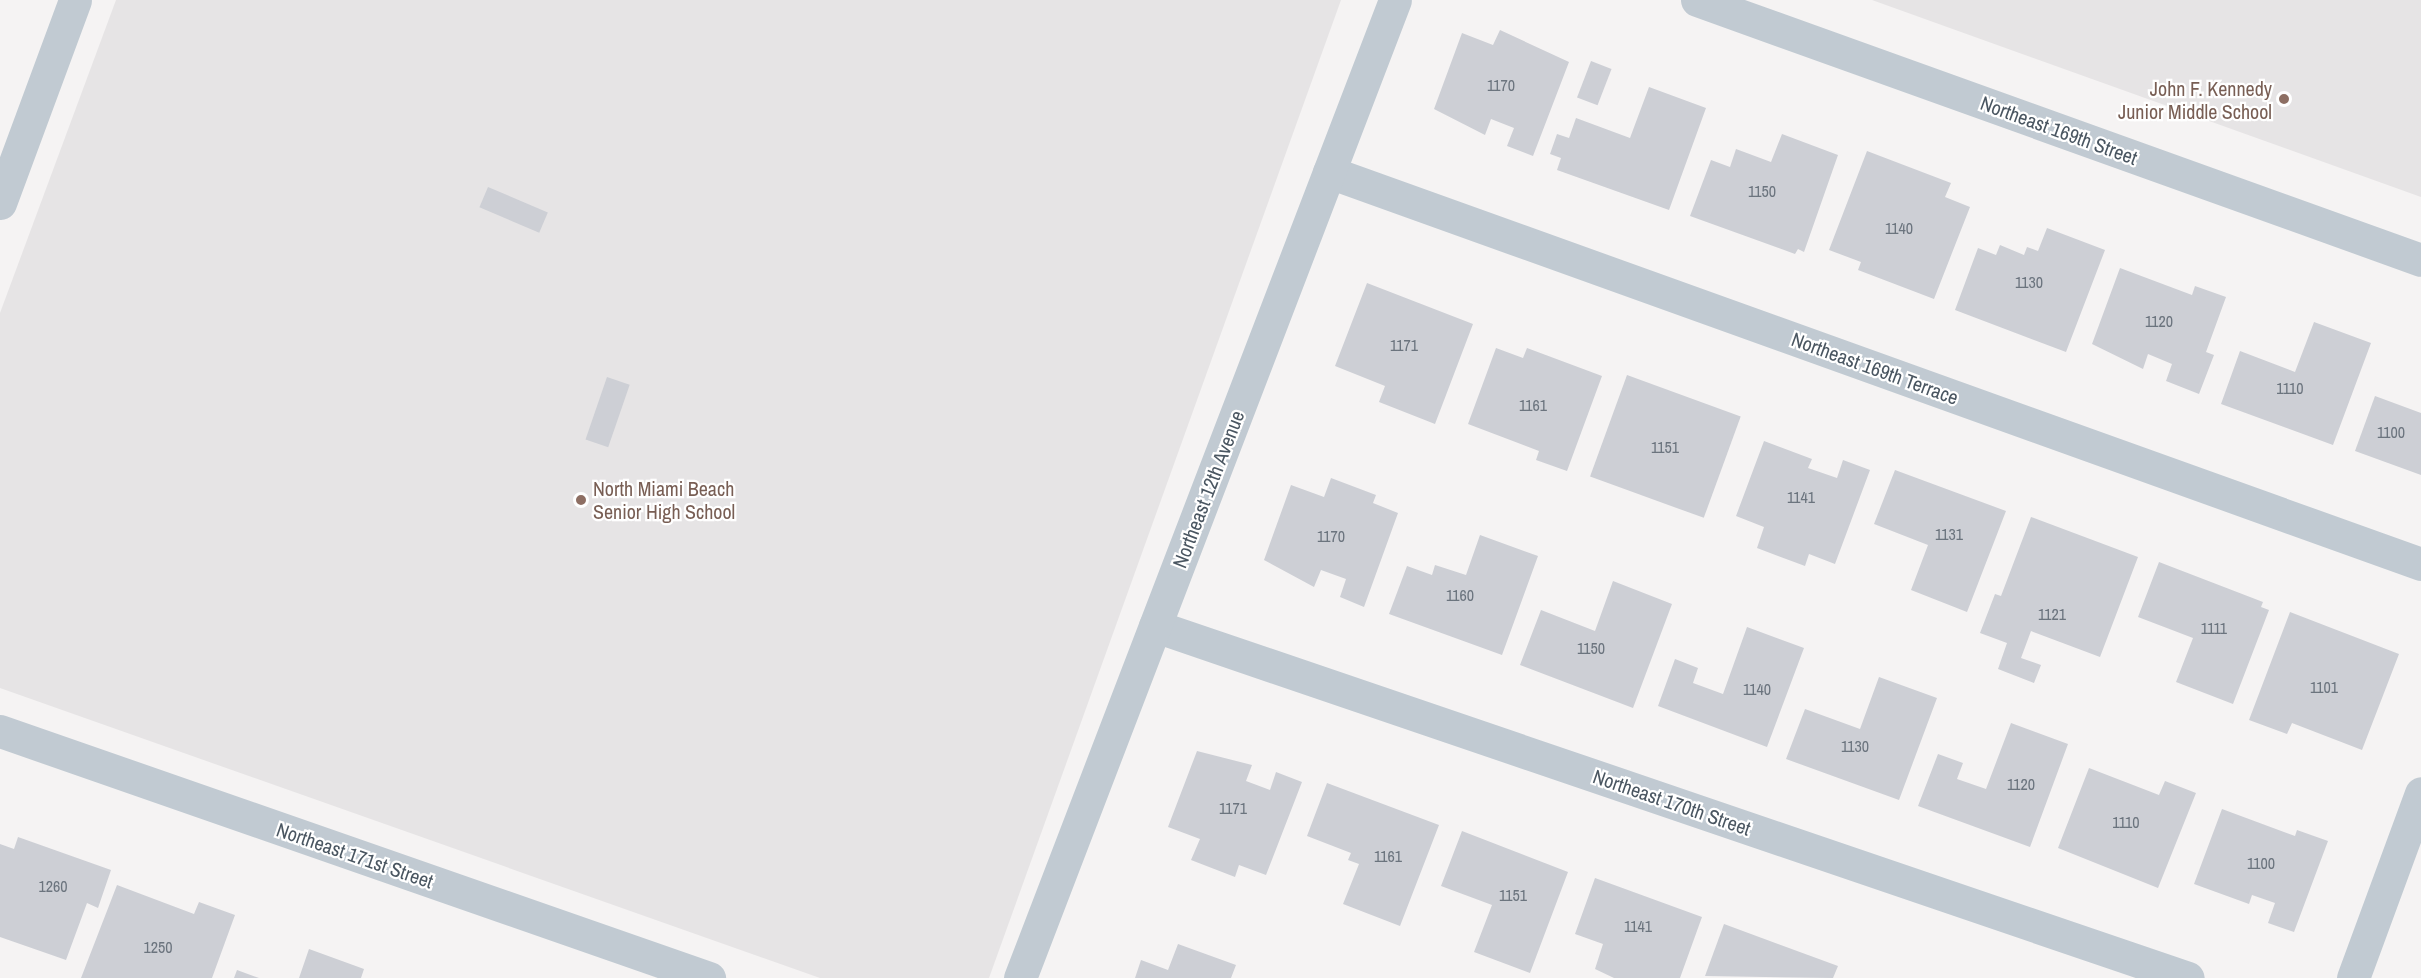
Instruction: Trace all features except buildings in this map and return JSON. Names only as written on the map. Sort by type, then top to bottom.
[{"type":"street","points":[[0,203],[75,0]]},
{"type":"street","name":"Northeast 12th Avenue","points":[[1020,978],[1395,0]]},
{"type":"street","name":"Northeast 169th Street","points":[[1697,0],[2421,260]]},
{"type":"street","name":"Northeast 169th Terrace","points":[[1329,172],[2421,564]]},
{"type":"street","name":"Northeast 170th Street","points":[[1155,626],[2188,978]]},
{"type":"street","name":"Northeast 171st Street","points":[[0,731],[709,978]]},
{"type":"street","points":[[2353,978],[2421,793]]},
{"type":"shaded area","name":"North Miami Beach Senior High School","points":[[116,0],[1341,0],[989,978],[820,978],[0,688],[0,313]]},
{"type":"shaded area","name":"John F. Kennedy Junior Middle School","points":[[1872,0],[2421,0],[2421,197]]},
{"type":"place","name":"John F. Kennedy Junior Middle School","points":[[2284,99]]},
{"type":"place","name":"North Miami Beach Senior High School","points":[[581,500]]}]
